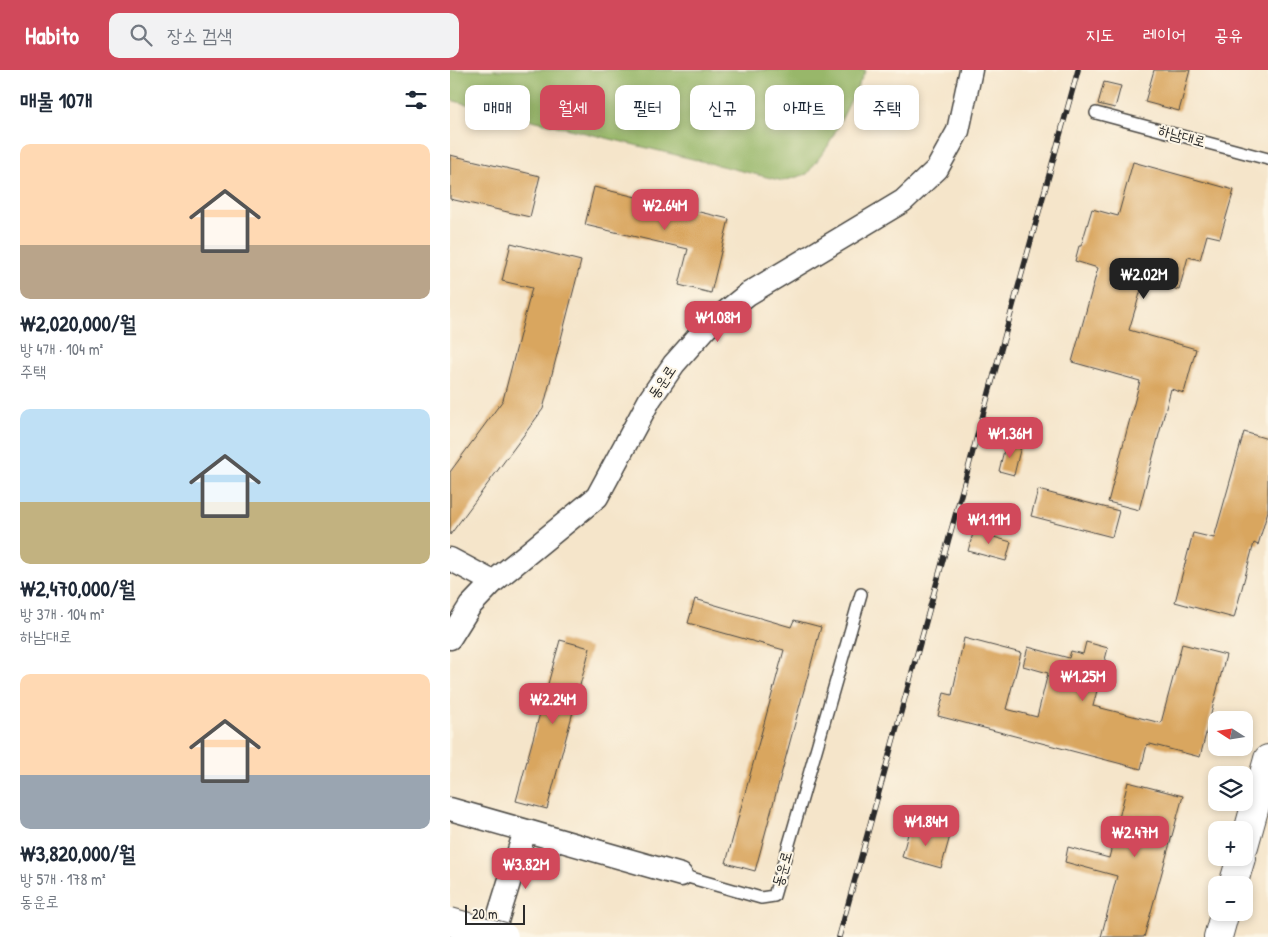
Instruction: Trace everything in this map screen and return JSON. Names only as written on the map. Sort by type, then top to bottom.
[{"type":"street","name":"동운로","points":[[450,638],[470,606],[493,582],[597,497],[650,399],[674,364],[707,327],[748,294],[903,201],[937,169],[958,131],[971,70]]},
{"type":"street","points":[[450,559],[493,582]]},
{"type":"street","points":[[1251,821],[1268,759]]},
{"type":"street","name":"동운로","points":[[450,809],[681,875]]},
{"type":"street","points":[[492,937],[524,831]]},
{"type":"street","points":[[1218,937],[1222,921]]},
{"type":"street","points":[[450,922],[504,937]]},
{"type":"lane","name":"하남대로","points":[[1096,113],[1268,159]]},
{"type":"lane","name":"동운로","points":[[681,875],[761,898],[774,896],[861,594]]},
{"type":"green space","points":[[450,70],[866,70],[858,85],[854,85],[854,94],[844,114],[844,85],[765,85],[765,130],[836,130],[828,146],[807,174],[783,181],[573,130],[605,130],[605,85],[540,85],[540,122],[530,119],[530,85],[465,85],[465,104],[450,100]]},
{"type":"building","points":[[1154,70],[1190,70],[1179,111],[1145,102]]},
{"type":"building","points":[[1104,82],[1121,86],[1115,108],[1098,104]]},
{"type":"building","points":[[450,155],[540,176],[530,217],[450,199]]},
{"type":"building","points":[[1133,162],[1234,190],[1220,238],[1207,235],[1200,260],[1188,257],[1179,290],[1144,280],[1129,330],[1196,349],[1184,393],[1171,389],[1139,510],[1108,502],[1140,381],[1072,362],[1098,268],[1075,261],[1079,246],[1081,246],[1092,209],[1118,216]]},
{"type":"building","points":[[594,187],[729,219],[711,293],[679,285],[688,249],[585,225]]},
{"type":"building","points":[[511,243],[581,261],[543,409],[450,535],[450,472],[503,400],[532,288],[502,281]]},
{"type":"building","points":[[1244,432],[1268,439],[1268,511],[1258,545],[1254,543],[1234,618],[1175,602],[1193,533],[1214,538]]},
{"type":"building","points":[[1006,442],[1021,446],[1014,475],[999,471]]},
{"type":"building","points":[[1038,490],[1119,511],[1112,537],[1031,516]]},
{"type":"building","points":[[976,523],[994,537],[1011,542],[1006,561],[968,551]]},
{"type":"building","points":[[695,599],[791,627],[794,620],[821,627],[755,871],[726,863],[784,650],[688,623]]},
{"type":"building","points":[[964,638],[1021,653],[1006,709],[1037,717],[1048,673],[1023,666],[1028,647],[1069,658],[1071,651],[1083,654],[1086,642],[1108,648],[1093,706],[1161,723],[1182,644],[1226,655],[1212,711],[1208,711],[1208,726],[1200,757],[1150,744],[1147,745],[1141,769],[938,716],[944,693],[952,695]]},
{"type":"building","points":[[560,640],[590,648],[547,809],[516,801]]},
{"type":"building","points":[[1128,782],[1183,796],[1144,937],[1101,937],[1117,876],[1065,862],[1068,847],[1109,858]]},
{"type":"building","points":[[910,826],[950,836],[941,868],[902,857]]},
{"type":"railway","points":[[839,937],[1078,70]]}]
